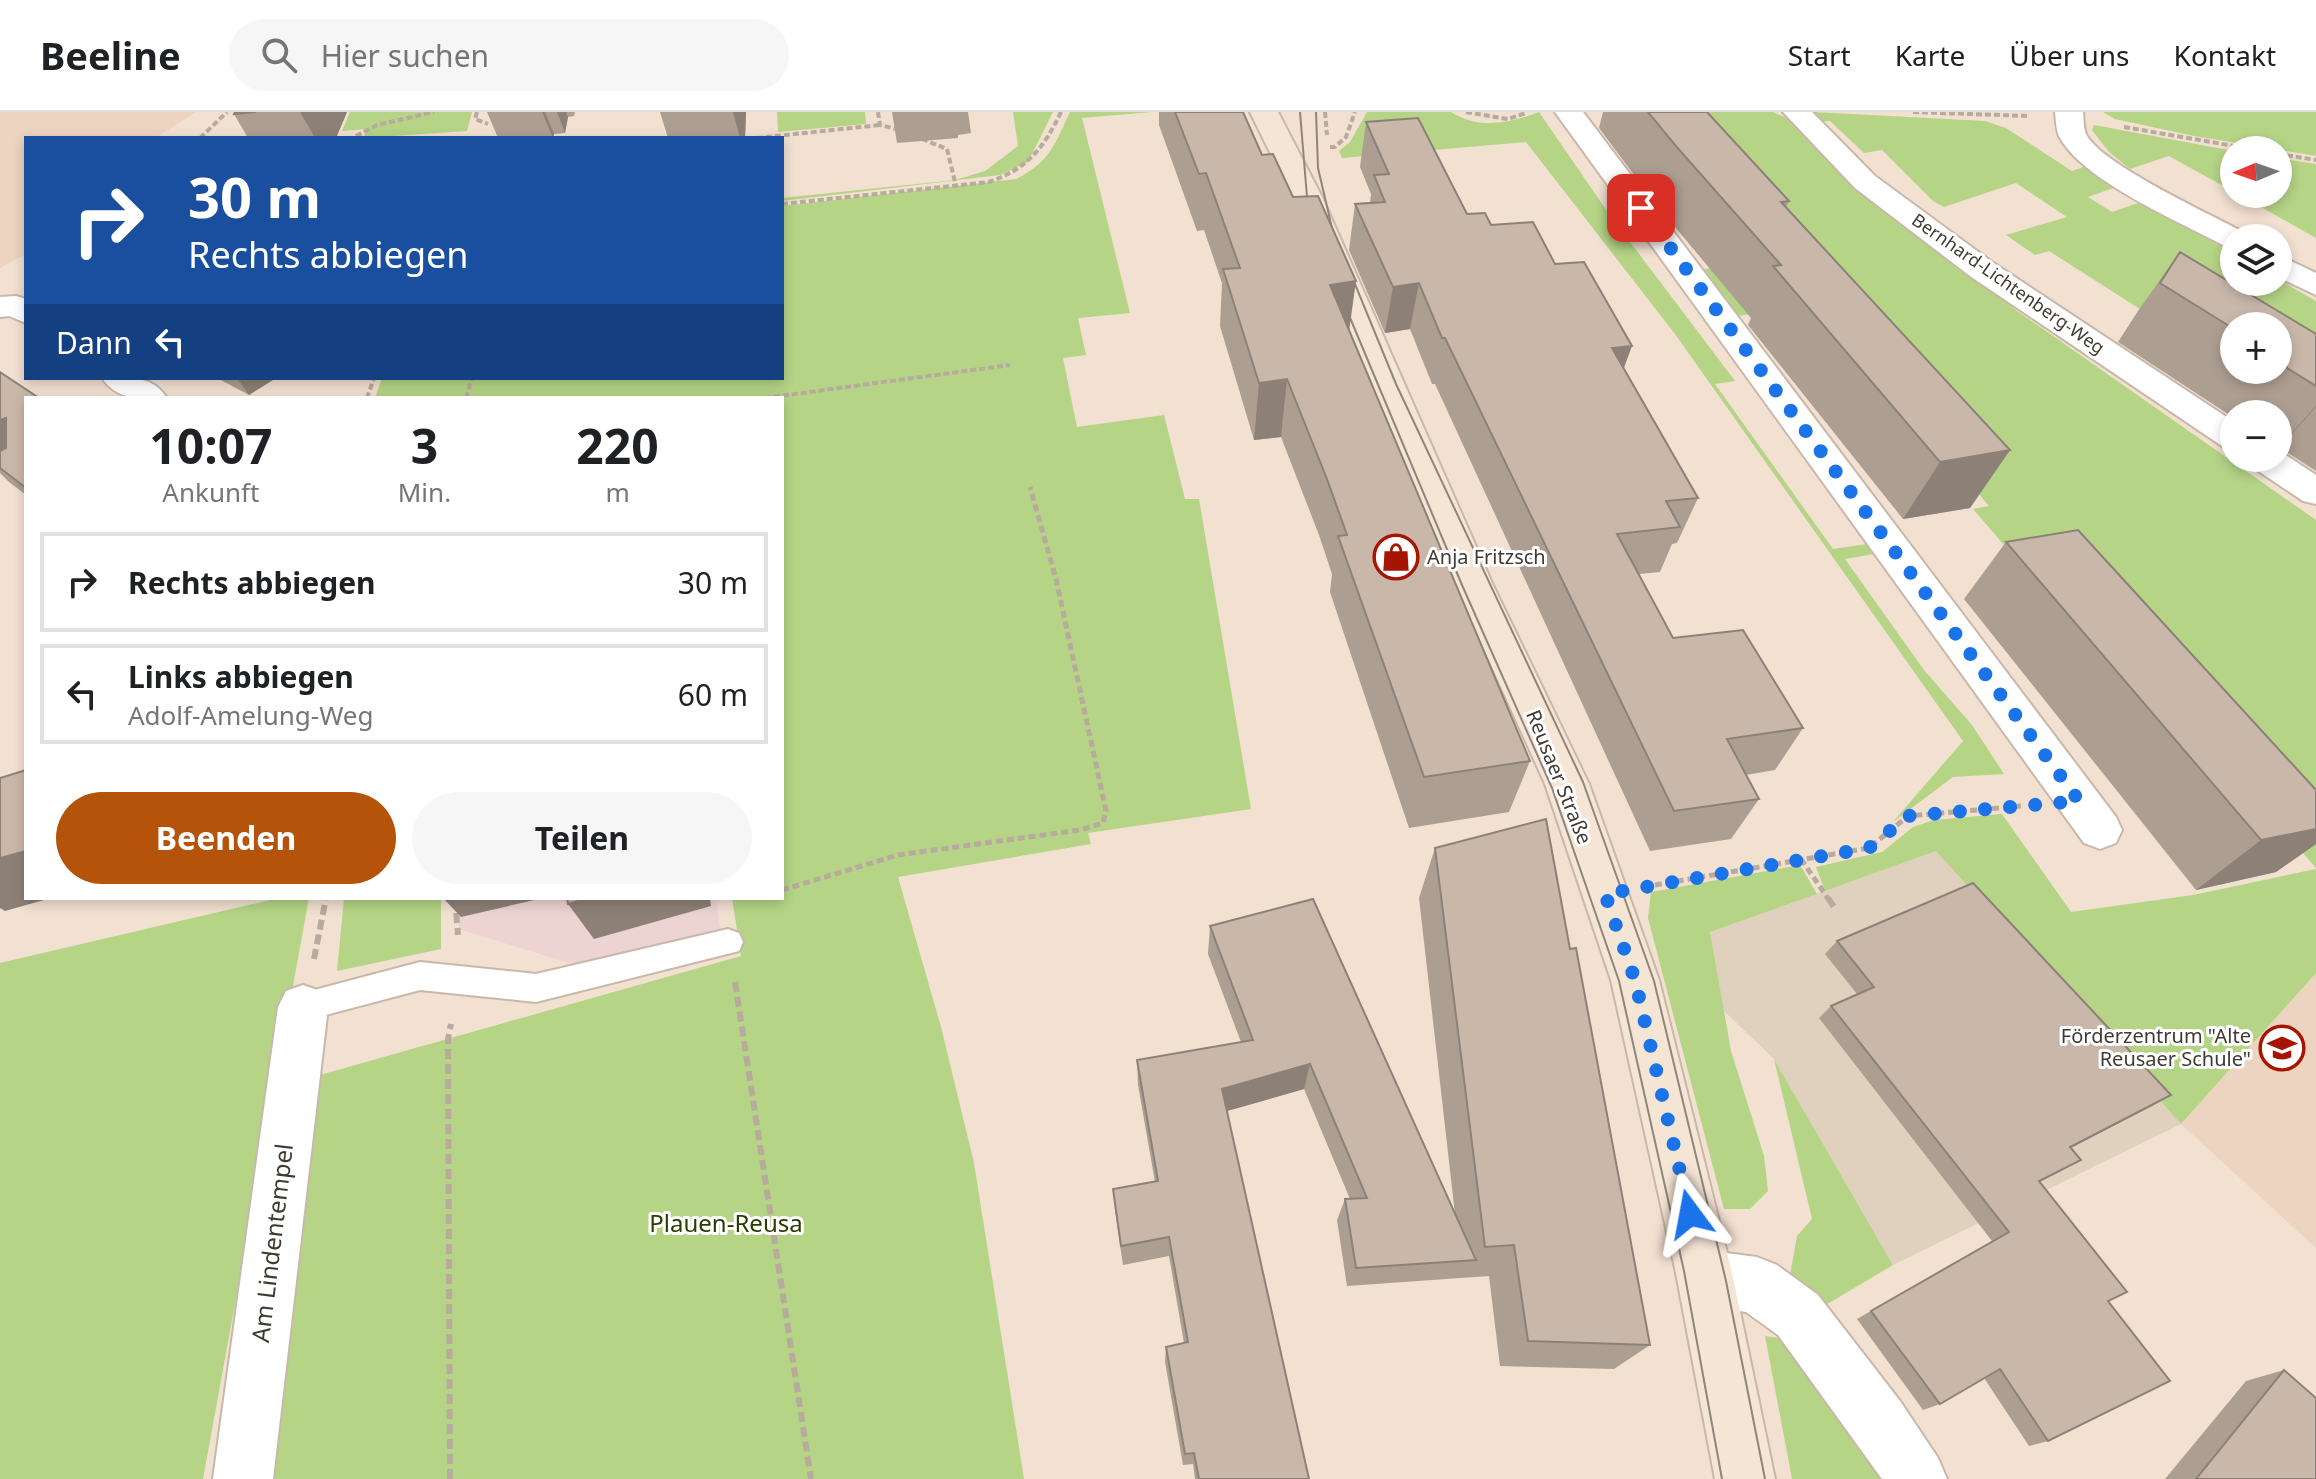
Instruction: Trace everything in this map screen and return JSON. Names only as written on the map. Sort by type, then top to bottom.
[{"type":"street","name":"Reusaer Straße","points":[[1264,112],[1307,197],[1474,585],[1567,784],[1635,980],[1704,1273],[1745,1479]]},
{"type":"street","points":[[1569,112],[2100,830]]},
{"type":"street","name":"Bernhard-Lichtenberg-Weg","points":[[1797,112],[1865,182],[1981,269],[2220,429]]},
{"type":"street","points":[[2069,112],[2072,135],[2085,152],[2220,231]]},
{"type":"street","points":[[2292,272],[2316,286]]},
{"type":"street","points":[[0,307],[16,306],[24,312]]},
{"type":"street","points":[[2285,472],[2316,492]]},
{"type":"street","name":"Am Lindentempel","points":[[243,1479],[303,1007]]},
{"type":"street","points":[[1704,1273],[1726,1281],[1757,1285],[1798,1315],[1879,1422],[1917,1479]]},
{"type":"lane","points":[[303,1007],[420,976],[536,988],[728,942]]},
{"type":"path","points":[[202,136],[227,112]]},
{"type":"path","points":[[356,136],[377,125],[434,112]]},
{"type":"path","points":[[477,112],[475,119],[488,124]]},
{"type":"path","points":[[878,112],[880,125]]},
{"type":"path","points":[[784,204],[1001,179],[1030,165],[1061,112]]},
{"type":"path","points":[[1335,147],[1346,137],[1355,112]]},
{"type":"path","points":[[1466,112],[1508,119],[1531,112]]},
{"type":"path","points":[[1913,112],[1955,114]]},
{"type":"path","points":[[776,136],[880,125],[896,129]]},
{"type":"path","points":[[822,131],[822,138]]},
{"type":"path","points":[[922,139],[947,149],[956,186]]},
{"type":"path","points":[[2292,156],[2316,160]]},
{"type":"path","points":[[780,396],[1010,365]]},
{"type":"path","points":[[784,889],[898,855],[1080,830],[1103,823],[1106,811],[1056,579],[1030,487]]},
{"type":"path","points":[[1605,894],[1869,848],[1908,816],[2079,801]]},
{"type":"path","points":[[1801,859],[1834,907]]},
{"type":"path","points":[[303,1007],[326,900]]},
{"type":"path","points":[[450,1479],[448,1039],[460,979],[455,900]]},
{"type":"path","points":[[728,942],[811,1479]]},
{"type":"shaded area","points":[[0,112],[196,112],[158,136],[24,136],[24,255],[0,268]]},
{"type":"shaded area","points":[[1936,851],[2181,1124],[1893,1265],[1774,1059],[1723,1010],[1710,932]]},
{"type":"shaded area","points":[[459,900],[716,900],[721,934],[588,969],[459,929]]},
{"type":"shaded area","name":"Förderzentrum \"Alte Reusaer Schule\"","points":[[2316,973],[2316,1248],[2181,1124]]},
{"type":"green space","points":[[350,112],[472,112],[467,131],[364,136],[366,129],[342,131]]},
{"type":"green space","points":[[777,112],[865,112],[866,124],[778,132]]},
{"type":"green space","points":[[1013,112],[1053,112],[1028,162],[1000,175],[784,201],[784,198],[955,180],[985,171],[1018,146]]},
{"type":"green space","name":"Plauen-Reusa","points":[[1070,112],[1152,112],[1082,118],[1130,313],[1078,318],[1086,355],[1063,358],[1077,427],[1164,415],[1185,499],[1199,499],[1251,809],[1088,833],[1091,844],[898,877],[941,1027],[974,1163],[1024,1479],[269,1479],[320,1075],[741,956],[732,900],[784,900],[784,396],[376,396],[381,380],[784,380],[784,206],[1016,179],[1044,159]]},
{"type":"green space","points":[[1367,112],[1451,112],[1472,121],[1495,123],[1539,112],[1609,214],[1735,381],[1715,384],[1833,549],[1867,544],[1874,554],[1845,559],[1924,670],[1972,725],[2004,774],[1953,777],[1893,822],[1963,741],[1675,334],[1526,142],[1342,158],[1339,151],[1350,142]]},
{"type":"green space","points":[[1635,112],[1773,112],[1786,118],[2019,302],[2013,308],[2220,453],[2220,472],[2247,472],[2316,520],[2316,868],[2062,577],[2035,581],[1973,509],[1989,506],[1817,305],[1737,316],[1704,269],[1777,260]]},
{"type":"green space","points":[[1813,112],[1985,121],[2006,128],[2072,171],[2086,166],[2119,186],[2088,197],[2112,212],[2144,201],[2220,245],[2220,296],[2292,296],[2292,287],[2316,301],[2316,421],[2288,384],[2292,384],[2292,312],[2220,312],[2220,360],[2049,251],[2035,255],[2006,235],[2067,217],[2016,183],[1944,207],[1933,201],[1882,150],[1864,153],[1830,121],[1819,122]]},
{"type":"green space","points":[[2103,112],[2316,112],[2316,156],[2292,152],[2292,136],[2220,136],[2220,140],[2115,119]]},
{"type":"green space","points":[[2094,125],[2220,148],[2220,184],[2169,156],[2130,169],[2109,152],[2092,130]]},
{"type":"green space","points":[[2292,160],[2316,164],[2316,238],[2263,208],[2292,208]]},
{"type":"green space","points":[[2002,814],[2071,912],[2193,895],[2316,869],[2316,973],[2181,1124],[1936,851],[1825,891],[1816,867],[1882,852],[1913,827],[1934,820]]},
{"type":"green space","points":[[1800,865],[1817,894],[1710,932],[1731,1051],[1764,1156],[1768,1191],[1750,1209],[1724,1209],[1648,918],[1651,892]]},
{"type":"green space","points":[[270,900],[309,900],[203,1479],[0,1479],[0,963]]},
{"type":"green space","points":[[344,900],[441,900],[441,949],[337,971]]},
{"type":"green space","points":[[1774,1059],[1893,1265],[1824,1306],[1789,1281],[1797,1236],[1812,1219]]},
{"type":"green space","points":[[1765,1336],[1784,1339],[1890,1479],[1792,1479]]},
{"type":"building","points":[[1175,112],[1243,112],[1262,155],[1273,154],[1293,197],[1318,196],[1356,281],[1330,285],[1530,761],[1424,777],[1338,536],[1347,535],[1287,379],[1259,383],[1223,269],[1240,268],[1206,173],[1199,174]]},
{"type":"building","points":[[1648,112],[1707,112],[1789,201],[1781,202],[2010,450],[1940,462],[1773,266],[1781,265]]},
{"type":"building","points":[[1418,118],[1467,214],[1485,213],[1491,225],[1533,222],[1555,264],[1584,262],[1632,346],[1612,348],[1698,498],[1666,501],[1680,527],[1617,534],[1673,638],[1743,630],[1803,728],[1727,739],[1759,799],[1674,811],[1445,338],[1442,338],[1419,283],[1393,287],[1355,204],[1385,202],[1374,175],[1389,174],[1366,122]]},
{"type":"building","points":[[2180,252],[2220,276],[2220,296],[2253,296],[2280,312],[2220,312],[2220,320],[2160,283]]},
{"type":"building","points":[[2292,320],[2316,334],[2316,386],[2292,371]]},
{"type":"building","points":[[0,372],[36,396],[24,396],[24,486],[0,468],[0,451],[6,448],[6,418],[0,420]]},
{"type":"building","points":[[2078,530],[2316,790],[2316,829],[2261,840],[2006,542]]},
{"type":"building","points":[[24,771],[24,852],[0,858],[0,778]]},
{"type":"building","points":[[1546,819],[1570,949],[1576,948],[1650,1345],[1528,1341],[1514,1245],[1485,1247],[1435,848]]},
{"type":"building","points":[[1973,883],[2171,1095],[2070,1147],[2081,1160],[2039,1181],[2127,1292],[2108,1301],[2170,1381],[2048,1441],[2000,1369],[1940,1404],[1871,1311],[2009,1232],[1831,1006],[1874,987],[1837,941]]},
{"type":"building","points":[[1313,899],[1476,1260],[1356,1268],[1345,1199],[1367,1198],[1310,1064],[1222,1089],[1309,1479],[1199,1479],[1194,1453],[1185,1454],[1166,1347],[1188,1342],[1169,1237],[1121,1246],[1113,1189],[1158,1181],[1137,1060],[1253,1040],[1210,926]]},
{"type":"building","points":[[2284,1370],[2316,1398],[2316,1479],[2196,1479]]},
{"type":"tram line","points":[[1300,112],[1307,197],[1312,219]]},
{"type":"tram line","points":[[1316,112],[1318,168],[1332,228],[1396,384],[1583,782],[1654,981],[1726,1281],[1765,1479]]},
{"type":"tram line","points":[[1343,301],[1462,585],[1552,788],[1619,981],[1684,1271],[1722,1479]]},
{"type":"place","name":"Anja Fritzsch","points":[[1396,557]]},
{"type":"place","name":"Förderzentrum \"Alte Reusaer Schule\"","points":[[2282,1048]]},
{"type":"route","points":[[1641,208],[2079,801],[1908,816],[1869,848],[1605,894],[1635,980],[1690,1214]]}]
